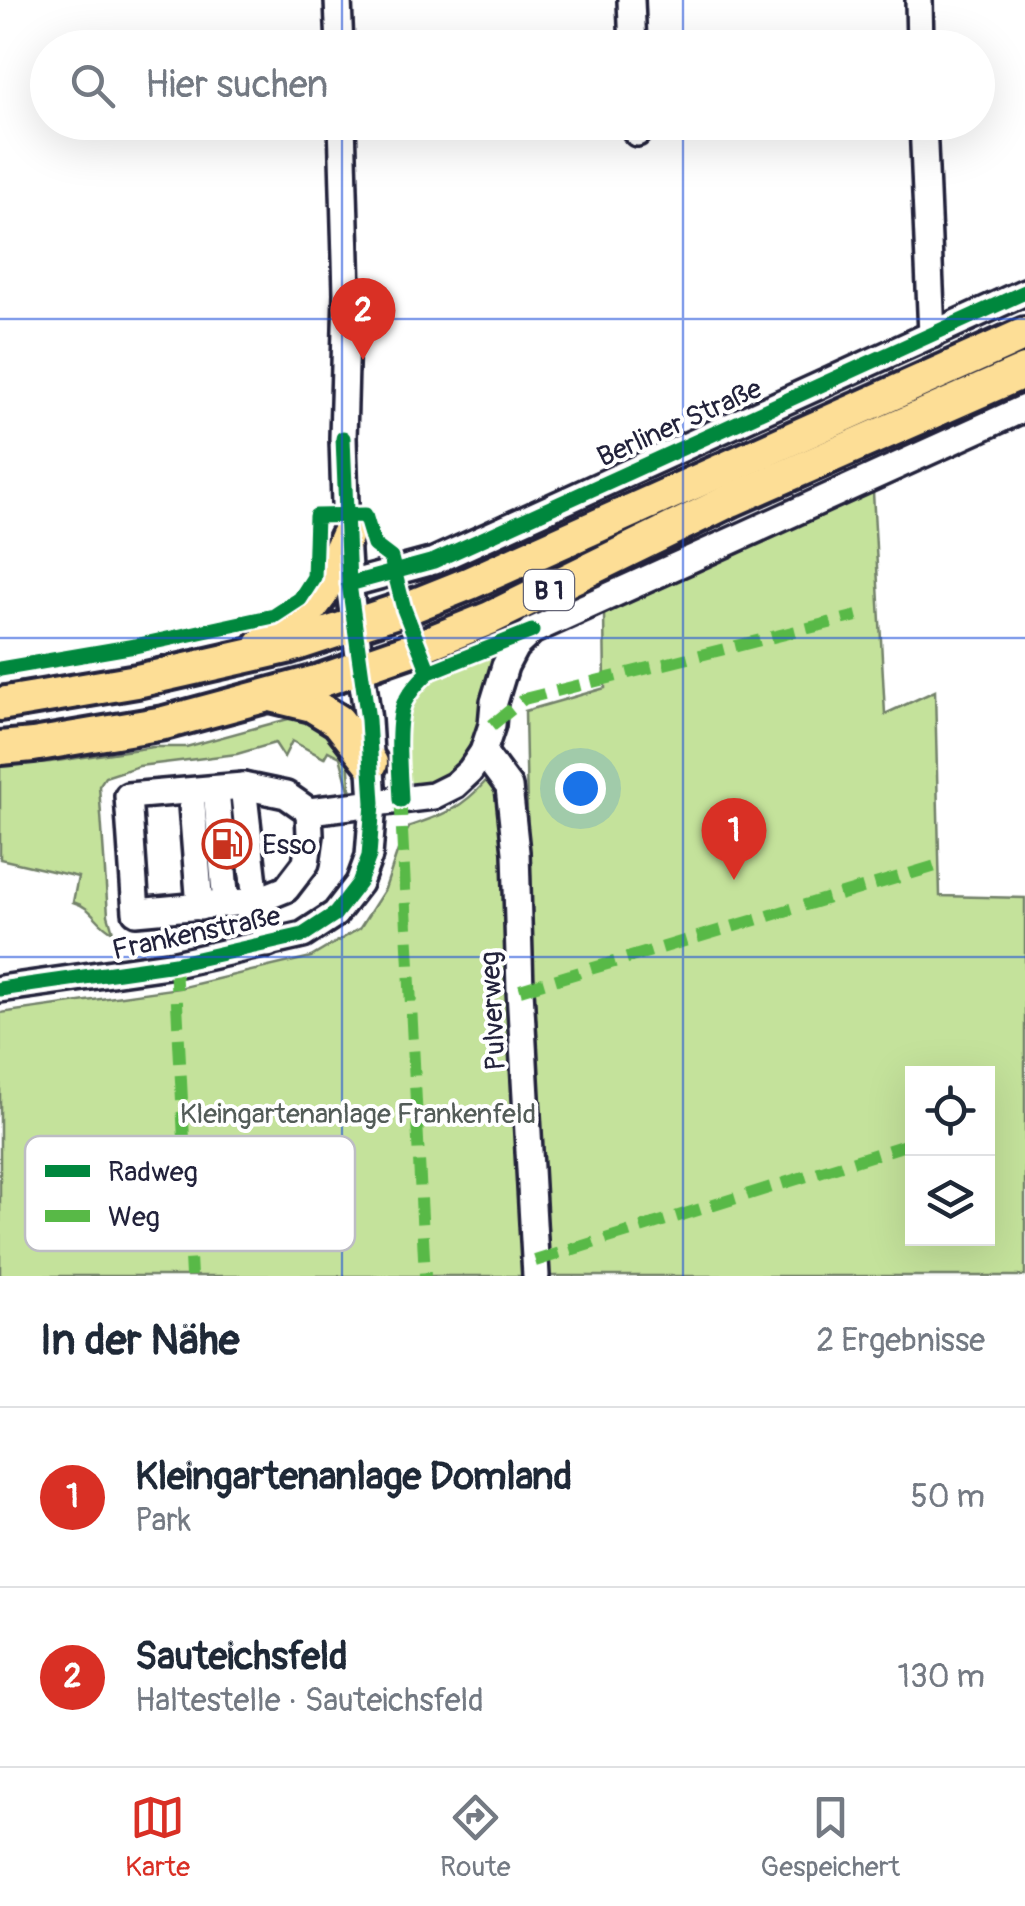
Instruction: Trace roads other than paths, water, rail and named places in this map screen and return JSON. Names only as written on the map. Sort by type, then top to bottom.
[{"type":"main road","name":"B 1","points":[[0,704],[137,681],[287,647],[415,605],[1025,334]]},
{"type":"main road","name":"B 1","points":[[0,748],[149,726],[361,668],[490,618],[731,500],[1025,372]]},
{"type":"main road","points":[[246,656],[311,608],[346,537]]},
{"type":"main road","points":[[272,695],[312,705],[338,721],[371,763]]},
{"type":"street","points":[[338,0],[339,30]]},
{"type":"street","points":[[631,0],[632,30]]},
{"type":"street","points":[[918,0],[919,30]]},
{"type":"street","points":[[343,140],[347,293],[343,438],[346,537],[374,803]]},
{"type":"street","points":[[925,140],[932,335]]},
{"type":"street","name":"Berliner Straße","points":[[349,584],[434,562],[1025,292]]},
{"type":"street","points":[[309,811],[306,863],[286,889],[256,901],[136,912],[128,796],[243,786],[286,795],[309,811],[432,796],[456,785],[483,752],[505,666],[515,647],[532,631],[1025,408]]},
{"type":"street","name":"Pulverweg","points":[[483,752],[510,787],[536,1276]]},
{"type":"street","points":[[243,786],[256,901],[268,944]]},
{"type":"street","points":[[203,790],[213,906]]},
{"type":"street","name":"Frankenstraße","points":[[0,989],[174,964],[302,935],[335,914],[360,882],[369,856],[374,803]]},
{"type":"place","name":"Sauteichsfeld","points":[[363,360]]},
{"type":"place","name":"Esso","points":[[227,844]]},
{"type":"place","name":"Kleingartenanlage Domland","points":[[734,880]]},
{"type":"park label","name":"Kleingartenanlage Frankenfeld","points":[[358,1113]]}]
